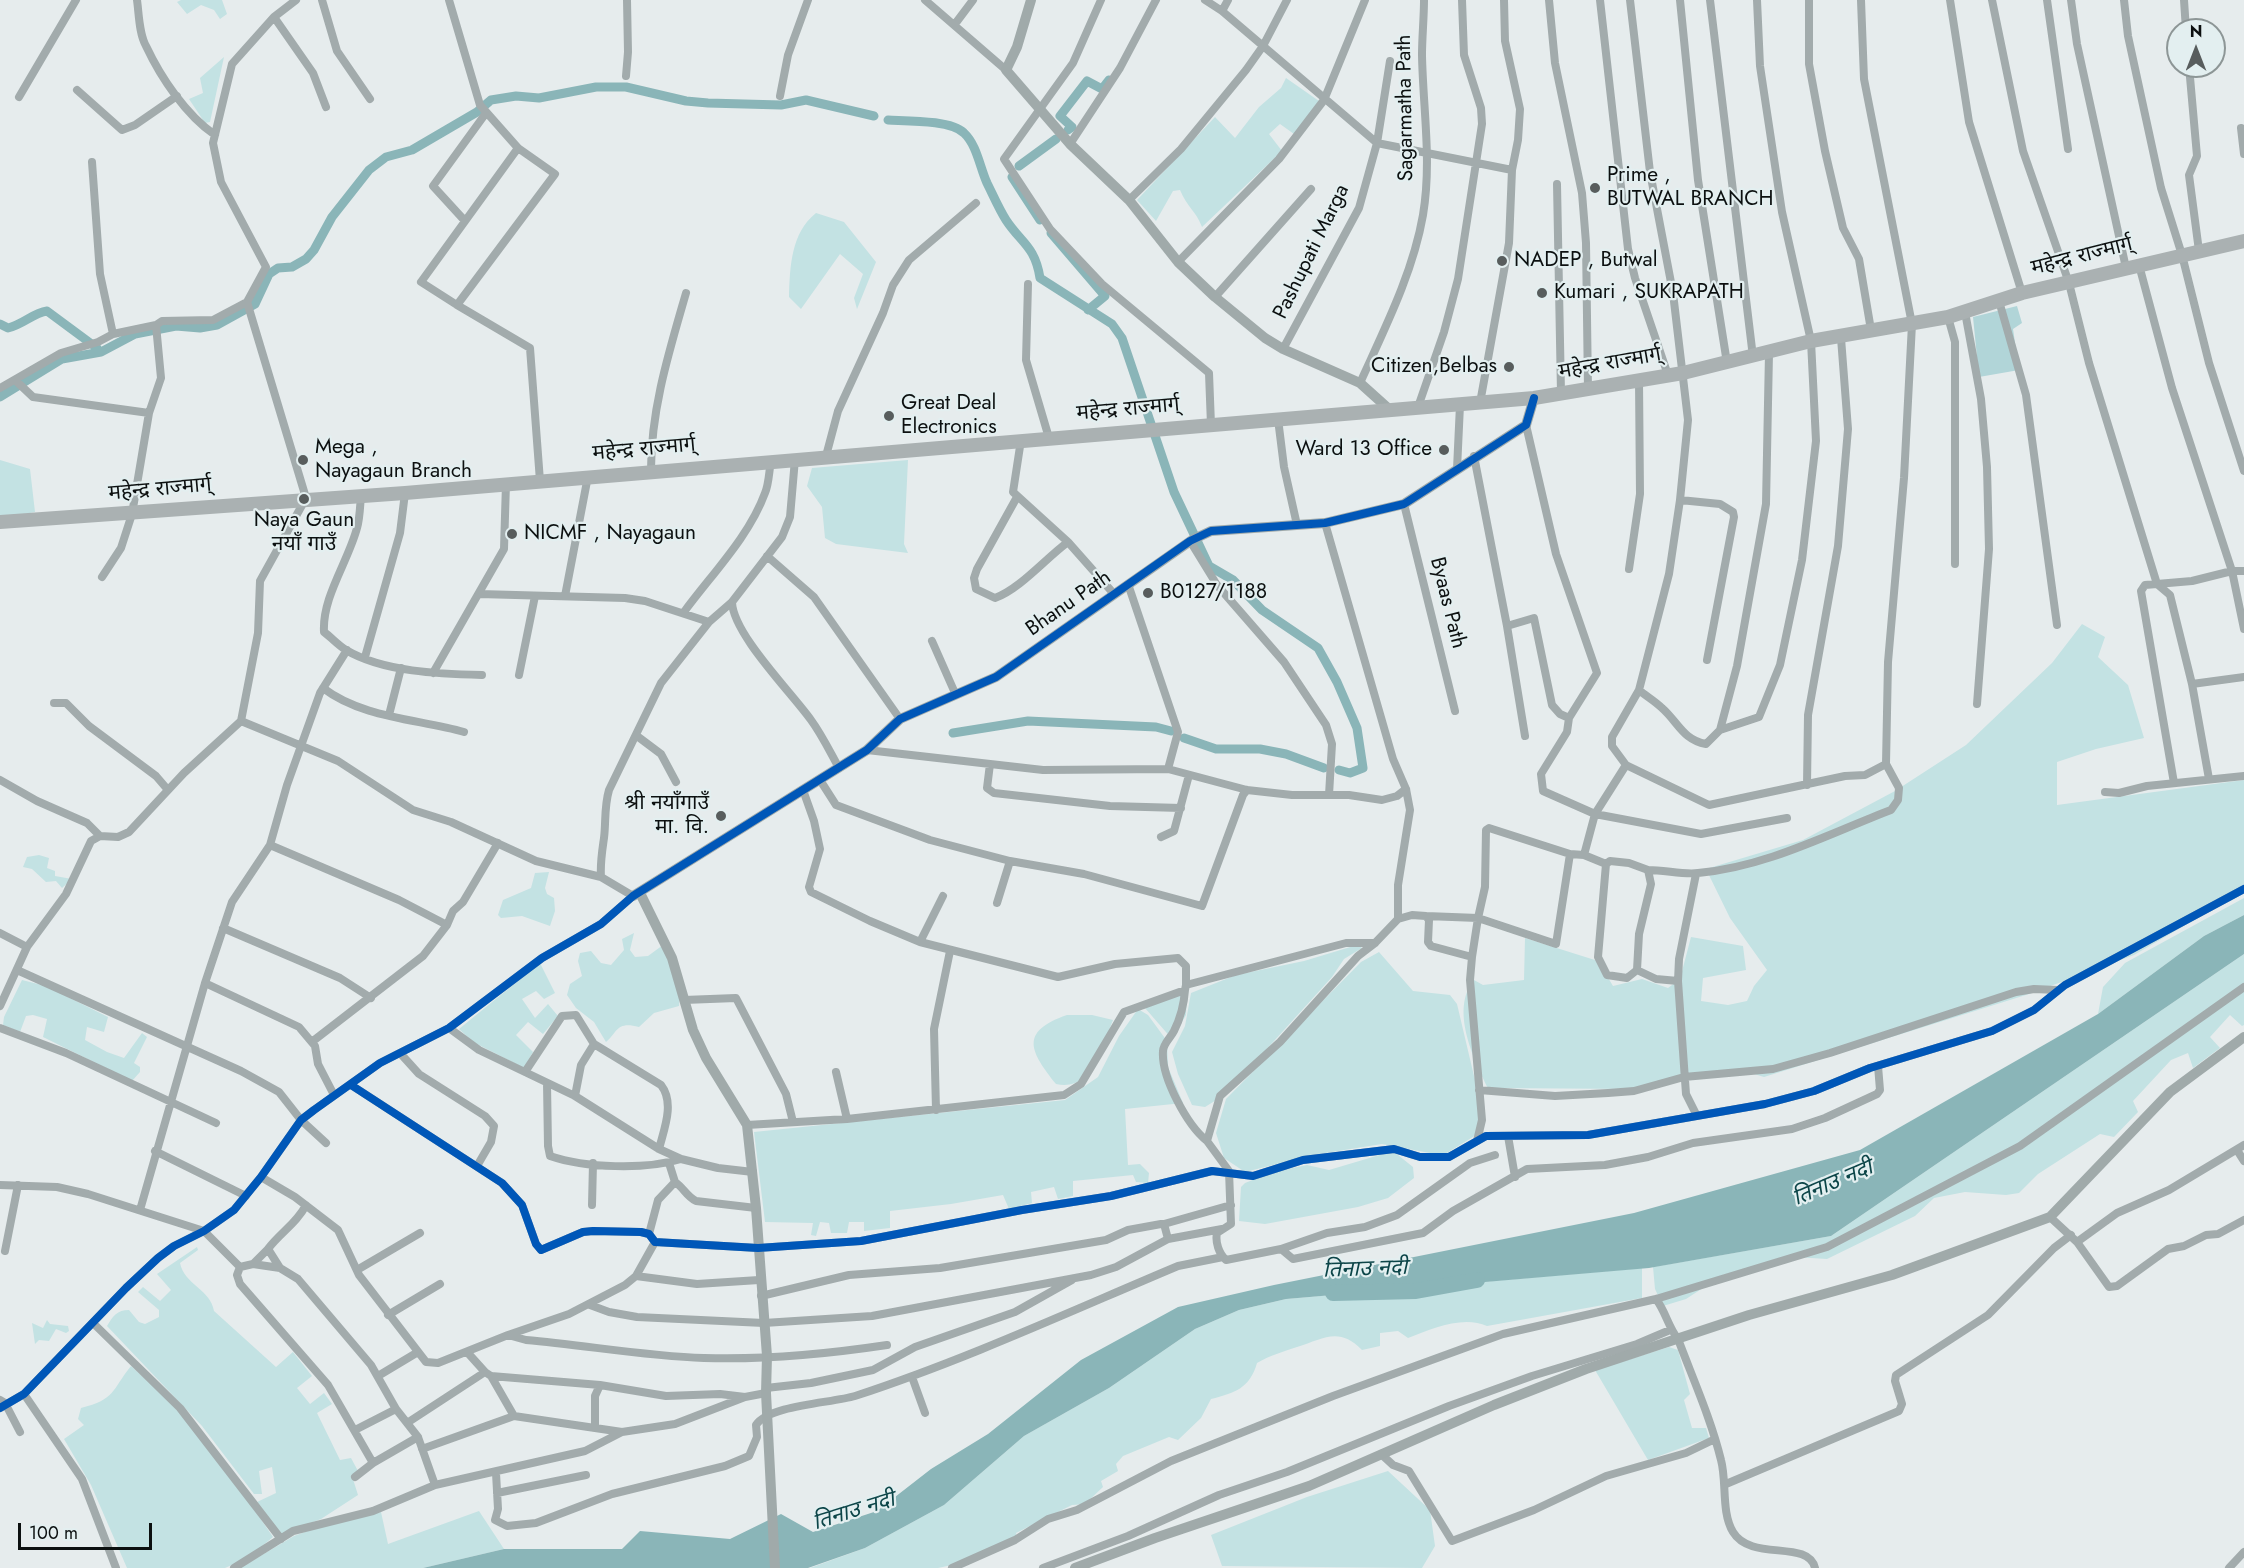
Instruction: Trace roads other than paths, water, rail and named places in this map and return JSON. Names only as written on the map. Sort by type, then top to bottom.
[{"type":"highway","name":"महेन्द्र राज्मार्ग्","points":[[0,522],[306,498],[405,493],[651,470],[1534,398],[1683,373],[1811,341],[1841,338],[1871,330],[1948,317],[2022,293],[2244,241]]},
{"type":"street","points":[[19,97],[76,0]]},
{"type":"street","points":[[137,0],[145,45],[177,96],[200,125],[215,135]]},
{"type":"street","points":[[0,388],[61,353],[98,342],[112,334],[156,325],[162,321],[213,320],[247,303],[266,267],[221,182],[213,143],[232,64],[274,17],[296,0]]},
{"type":"street","points":[[322,0],[337,51],[370,99]]},
{"type":"street","points":[[449,0],[480,105],[518,148],[555,174],[458,305]]},
{"type":"street","points":[[626,76],[627,0]]},
{"type":"street","points":[[780,96],[788,55],[808,0]]},
{"type":"street","points":[[924,0],[955,24],[1006,70],[1040,106],[1070,144],[1129,200],[1178,261],[1215,297],[1265,338],[1283,349],[1360,383],[1390,410]]},
{"type":"street","points":[[955,24],[973,0]]},
{"type":"street","points":[[1006,70],[1017,47],[1031,0]]},
{"type":"street","points":[[1101,0],[1073,63],[1004,159],[1050,229],[1102,284],[1209,373],[1211,425]]},
{"type":"street","points":[[1070,144],[1119,68],[1156,0]]},
{"type":"street","points":[[1205,0],[1222,11],[1377,143],[1512,170]]},
{"type":"street","points":[[1222,11],[1228,0]]},
{"type":"street","points":[[1129,200],[1181,149],[1263,46],[1287,0]]},
{"type":"street","points":[[1178,261],[1279,159],[1324,100],[1365,0]]},
{"type":"street","name":"Sagarmatha Path","points":[[1360,383],[1386,326],[1417,241],[1423,215],[1428,153],[1422,55],[1424,0]]},
{"type":"street","points":[[1418,406],[1444,332],[1458,279],[1482,124],[1481,108],[1464,55],[1462,0]]},
{"type":"street","points":[[1480,404],[1509,243],[1512,170],[1518,140],[1520,109],[1505,41],[1504,0]]},
{"type":"street","points":[[1549,0],[1554,63],[1582,192],[1586,243],[1588,390]]},
{"type":"street","points":[[1600,0],[1628,249],[1635,278],[1668,375]]},
{"type":"street","points":[[1630,0],[1650,172],[1673,293],[1688,420],[1680,500],[1669,574],[1639,690],[1611,742],[1626,765],[1709,805],[1865,775],[1886,764]]},
{"type":"street","points":[[1680,0],[1698,180],[1727,363]]},
{"type":"street","points":[[1710,0],[1754,357]]},
{"type":"street","points":[[1639,690],[1664,709],[1684,734],[1695,742],[1706,744],[1720,730],[1759,717],[1780,665],[1802,560],[1816,441],[1811,341],[1782,212],[1760,66],[1757,0]]},
{"type":"street","points":[[1809,0],[1809,64],[1825,151],[1843,228],[1858,259],[1871,330]]},
{"type":"street","points":[[1606,864],[1610,861],[1629,863],[1648,870],[1669,869],[1696,874],[1754,864],[1891,810],[1898,800],[1899,788],[1886,764],[1888,662],[1904,478],[1912,324],[1864,79],[1861,0]]},
{"type":"street","points":[[1950,0],[1969,122],[2022,293]]},
{"type":"street","points":[[1992,0],[2023,151],[2069,283],[2089,363],[2157,584],[2170,595],[2192,684],[2209,779]]},
{"type":"street","points":[[2047,0],[2068,148]]},
{"type":"street","points":[[2071,0],[2077,44],[2133,266],[2232,571],[2244,629]]},
{"type":"street","points":[[2124,0],[2128,36],[2161,188],[2182,255],[2209,363],[2244,471]]},
{"type":"street","points":[[2184,0],[2185,18]]},
{"type":"street","points":[[274,17],[314,73],[326,107]]},
{"type":"street","name":"Pashupati Marga","points":[[1283,349],[1359,208],[1377,143],[1390,61]]},
{"type":"street","points":[[2190,78],[2197,156],[2189,174],[2199,251]]},
{"type":"street","points":[[77,90],[122,130],[135,125],[177,96]]},
{"type":"street","points":[[465,221],[433,186],[486,112]]},
{"type":"street","points":[[2241,128],[2244,154]]},
{"type":"street","points":[[518,148],[421,282],[530,348],[540,481]]},
{"type":"street","points":[[92,162],[100,274],[112,334]]},
{"type":"street","points":[[1557,184],[1561,393]]},
{"type":"street","points":[[1215,297],[1311,189]]},
{"type":"street","points":[[826,456],[838,411],[883,313],[893,285],[909,260],[976,202]]},
{"type":"street","points":[[1028,284],[1026,360],[1049,438]]},
{"type":"street","points":[[651,470],[651,436],[659,388],[686,293]]},
{"type":"street","points":[[1999,301],[2026,396],[2057,625]]},
{"type":"street","points":[[0,780],[36,801],[87,823],[100,836],[117,837],[129,832],[168,790],[241,721],[258,633],[260,581],[306,498],[296,455],[247,303]]},
{"type":"street","points":[[1965,312],[1981,399],[1987,467],[1989,549],[1977,705]]},
{"type":"street","points":[[1948,317],[1954,342],[1955,564]]},
{"type":"street","points":[[102,577],[121,548],[132,513],[149,413],[161,378],[156,325]]},
{"type":"street","points":[[1807,785],[1808,715],[1838,546],[1848,429],[1841,338]]},
{"type":"street","points":[[1720,730],[1737,666],[1766,504],[1769,353]]},
{"type":"street","points":[[15,380],[33,397],[149,413]]},
{"type":"street","points":[[1629,569],[1640,494],[1639,381]]},
{"type":"street","points":[[1534,398],[1526,425],[1556,554],[1597,673],[1569,718],[1567,732],[1542,774],[1543,791],[1595,814],[1701,834],[1787,818]]},
{"type":"street","points":[[1457,469],[1460,405]]},
{"type":"street","points":[[1278,419],[1284,467],[1297,525]]},
{"type":"street","name":"Bhanu Path","points":[[636,894],[867,750],[900,718],[996,677],[1191,541],[1211,531],[1325,523],[1404,504],[1474,456],[1526,425]]},
{"type":"street","points":[[1021,440],[1013,492],[1068,542],[1114,594]]},
{"type":"street","points":[[1474,456],[1507,626],[1525,735]]},
{"type":"street","points":[[601,877],[599,862],[604,837],[605,805],[609,790],[661,683],[709,622],[732,602],[782,537],[790,517],[795,459]]},
{"type":"street","points":[[684,612],[747,527],[766,493],[771,461]]},
{"type":"street","points":[[565,596],[588,476]]},
{"type":"street","points":[[433,673],[504,549],[506,483]]},
{"type":"street","points":[[365,657],[400,533],[405,493]]},
{"type":"street","points":[[361,495],[357,527],[324,621],[324,632],[347,650],[401,668],[433,673],[482,675]]},
{"type":"street","points":[[1017,496],[977,569],[974,578],[976,589],[995,598],[1004,594],[1068,542]]},
{"type":"street","points":[[1680,500],[1720,504],[1733,512],[1734,517],[1707,660]]},
{"type":"street","name":"Byaas Path","points":[[1404,504],[1455,711]]},
{"type":"street","points":[[1325,523],[1393,759],[1406,789],[1410,810],[1398,885],[1398,919]]},
{"type":"street","points":[[1191,541],[1217,585],[1284,662],[1326,725],[1332,744],[1329,795]]},
{"type":"street","points":[[767,556],[814,597],[900,718]]},
{"type":"street","points":[[2174,783],[2141,591],[2145,585],[2192,581],[2232,571],[2244,571]]},
{"type":"street","points":[[1128,584],[1178,732],[1168,769]]},
{"type":"street","points":[[479,594],[625,598],[684,612],[709,622]]},
{"type":"street","points":[[519,675],[535,596]]},
{"type":"street","points":[[732,602],[732,614],[742,631],[812,721],[839,768]]},
{"type":"street","points":[[1507,626],[1534,618],[1552,705],[1560,714],[1569,718]]},
{"type":"street","points":[[932,641],[955,693]]},
{"type":"street","points":[[140,1210],[155,1151],[188,1048],[205,983],[232,902],[270,845],[300,745],[323,688],[347,650]]},
{"type":"street","points":[[388,715],[401,668]]},
{"type":"street","points":[[2192,684],[2244,677]]},
{"type":"street","points":[[323,688],[355,705],[464,732]]},
{"type":"street","points":[[54,703],[66,703],[89,726],[156,776],[168,790]]},
{"type":"street","points":[[241,721],[338,761],[413,810],[451,822],[536,861],[601,877],[636,894],[672,958],[684,1000],[706,1058],[747,1125],[753,1172],[759,1280],[767,1356],[766,1391],[775,1568]]},
{"type":"street","points":[[637,735],[667,761],[676,782]]},
{"type":"street","points":[[867,750],[1043,770],[1168,769],[1247,790],[1292,795],[1329,795],[1382,800],[1397,796],[1406,789]]},
{"type":"street","points":[[990,764],[987,788],[994,793],[1110,806],[1181,808]]},
{"type":"street","points":[[1584,855],[1595,814],[1626,765]]},
{"type":"street","points":[[1161,837],[1174,831],[1189,775]]},
{"type":"street","points":[[2105,792],[2119,793],[2174,783],[2244,776]]},
{"type":"street","points":[[820,780],[836,804],[930,840],[1010,861],[1084,874],[1202,906],[1243,795],[1247,790]]},
{"type":"street","points":[[590,1305],[609,1312],[637,1317],[764,1323],[872,1317],[907,1308],[966,1301],[1078,1277],[1116,1267],[1168,1239],[1222,1229],[1231,1224],[1229,1171],[1207,1141],[1194,1131],[1166,1073],[1163,1050],[1180,1017],[1186,988],[1186,966],[1178,958],[1115,964],[1058,977],[950,951],[920,942],[870,921],[811,892],[809,887],[820,849],[814,821],[803,790]]},
{"type":"street","points":[[1477,1141],[1482,1120],[1470,980],[1485,887],[1486,831],[1489,828],[1570,854],[1584,855],[1606,864]]},
{"type":"street","points":[[0,1005],[27,947],[66,894],[86,849],[100,836]]},
{"type":"street","points":[[313,1041],[423,956],[447,925],[453,911],[463,902],[498,843]]},
{"type":"street","points":[[270,845],[399,900],[447,925]]},
{"type":"street","points":[[1207,1141],[1220,1096],[1280,1042],[1358,956],[1375,943],[1398,919],[1412,915],[1479,918],[1556,944],[1570,854]]},
{"type":"street","points":[[998,903],[1010,861]]},
{"type":"street","points":[[1606,864],[1598,957],[1607,975],[1627,978],[1637,970],[1639,934],[1651,884],[1648,870]]},
{"type":"street","points":[[1696,874],[1679,959],[1678,981],[1686,1094],[1696,1114]]},
{"type":"street","points":[[351,1085],[502,1183],[522,1205],[536,1244],[541,1250],[583,1232],[627,1231],[649,1234],[655,1242],[758,1248],[861,1241],[1022,1210],[1111,1196],[1212,1171],[1229,1171],[1253,1176],[1303,1160],[1394,1149],[1420,1157],[1449,1156],[1486,1136],[1588,1135],[1775,1101],[1814,1091],[1878,1066],[1992,1031],[2034,1010],[2057,990],[2244,889]]},
{"type":"street","points":[[20,1432],[2,1404],[24,1394],[158,1258],[234,1210],[261,1178],[301,1120],[351,1085],[364,1073],[449,1028],[542,958],[601,924],[636,894]]},
{"type":"street","points":[[920,942],[943,896]]},
{"type":"street","points":[[1426,916],[1429,920],[1428,942],[1431,946],[1472,957]]},
{"type":"street","points":[[223,928],[340,978],[371,998]]},
{"type":"street","points":[[0,933],[27,947]]},
{"type":"street","points":[[747,1125],[847,1119],[1064,1095],[1081,1084],[1124,1012],[1186,988],[1347,943],[1375,943]]},
{"type":"street","points":[[936,1110],[934,1029],[950,951]]},
{"type":"street","points":[[17,970],[241,1071],[279,1092],[301,1120],[326,1143]]},
{"type":"street","points":[[1637,970],[1656,979],[1678,981]]},
{"type":"street","points":[[205,983],[299,1027],[313,1041],[318,1064],[334,1095]]},
{"type":"street","points":[[952,1568],[1015,1540],[1048,1519],[1077,1510],[1171,1461],[1334,1396],[1503,1334],[1656,1299],[1827,1247],[2020,1146],[2244,987]]},
{"type":"street","points":[[1479,1090],[1555,1096],[1608,1093],[1634,1091],[1684,1077],[1773,1069],[1830,1053],[2016,992],[2034,988],[2057,990]]},
{"type":"street","points":[[684,1000],[736,998],[786,1094],[793,1122]]},
{"type":"street","points":[[525,1072],[562,1016],[576,1016],[594,1044],[661,1085],[668,1094],[669,1104],[659,1149]]},
{"type":"street","points":[[449,1028],[479,1050],[575,1096],[659,1149],[681,1159],[718,1168],[753,1172]]},
{"type":"street","points":[[0,1029],[66,1053],[216,1123]]},
{"type":"street","points":[[1075,1568],[1309,1486],[1586,1369],[1749,1315],[1892,1275],[2050,1217],[2170,1092],[2244,1038]]},
{"type":"street","points":[[575,1096],[581,1065],[594,1044]]},
{"type":"street","points":[[400,1053],[419,1074],[485,1116],[494,1126],[490,1142],[477,1166]]},
{"type":"street","points":[[1281,1249],[1293,1259],[1423,1233],[1453,1210],[1527,1169],[1605,1165],[1648,1157],[1694,1143],[1792,1129],[1847,1110],[1877,1094],[1880,1090],[1878,1066]]},
{"type":"street","points":[[836,1072],[847,1119]]},
{"type":"street","points":[[547,1083],[550,1156],[593,1163],[652,1165],[681,1159]]},
{"type":"street","points":[[1508,1136],[1515,1177]]},
{"type":"street","points":[[2078,1242],[2117,1213],[2169,1190],[2240,1148],[2244,1161]]},
{"type":"street","points":[[155,1151],[246,1196]]},
{"type":"street","points":[[1222,1229],[1215,1239],[1226,1260],[1281,1249],[1327,1233],[1365,1227],[1397,1215],[1470,1163],[1495,1155]]},
{"type":"street","points":[[669,1162],[675,1182],[683,1187],[688,1197],[696,1201],[756,1208]]},
{"type":"street","points":[[592,1205],[593,1163]]},
{"type":"street","points":[[261,1178],[306,1205],[338,1230],[357,1270],[388,1315],[426,1362],[433,1364],[590,1305],[636,1276],[655,1242]]},
{"type":"street","points":[[649,1234],[658,1200],[675,1182]]},
{"type":"street","points":[[0,1185],[57,1187],[204,1231],[240,1267]]},
{"type":"street","points":[[5,1251],[18,1185]]},
{"type":"street","points":[[253,1264],[276,1238],[300,1217],[306,1205]]},
{"type":"street","points":[[761,1296],[849,1275],[940,1268],[1106,1240],[1128,1230],[1164,1224],[1231,1205]]},
{"type":"street","points":[[2050,1217],[2078,1242],[2109,1287],[2116,1286],[2168,1249],[2184,1246],[2206,1235],[2218,1234],[2244,1220]]},
{"type":"street","points":[[1164,1224],[1168,1239]]},
{"type":"street","points":[[357,1270],[420,1233]]},
{"type":"street","points":[[1726,1484],[1899,1411],[1902,1404],[1894,1381],[1896,1375],[1988,1315],[2054,1248],[2071,1235]]},
{"type":"street","points":[[268,1249],[280,1268]]},
{"type":"street","points":[[496,1473],[495,1520],[507,1526],[536,1523],[612,1494],[724,1466],[749,1456],[757,1437],[756,1425],[767,1414],[851,1397],[912,1377],[1178,1266],[1223,1257]]},
{"type":"street","points":[[240,1267],[253,1264],[280,1268],[298,1279],[356,1346],[378,1376],[396,1409],[418,1437],[435,1485]]},
{"type":"street","points":[[240,1267],[237,1275],[240,1284],[328,1385],[373,1463]]},
{"type":"street","points":[[636,1276],[697,1284],[759,1280]]},
{"type":"street","points":[[234,1568],[293,1531],[373,1511],[435,1485],[585,1451],[622,1432],[675,1424],[766,1391],[873,1370],[915,1347],[1015,1312],[1078,1277]]},
{"type":"street","points":[[388,1315],[440,1284]]},
{"type":"street","points":[[1656,1299],[1665,1311],[1670,1330],[1678,1339],[1715,1439],[1726,1484],[1729,1522],[1738,1539],[1755,1549],[1802,1554],[1811,1559],[1815,1568]]},
{"type":"street","points":[[93,1323],[180,1408],[281,1539]]},
{"type":"street","points":[[1043,1568],[1128,1536],[1219,1495],[1295,1469],[1449,1406],[1532,1376],[1637,1344],[1670,1330]]},
{"type":"street","points":[[508,1335],[526,1340],[675,1357],[752,1359],[767,1356],[837,1353],[887,1345]]},
{"type":"street","points":[[378,1376],[418,1352]]},
{"type":"street","points":[[467,1352],[488,1374],[514,1416]]},
{"type":"street","points":[[406,1423],[488,1374],[600,1385],[666,1396],[720,1394],[745,1397]]},
{"type":"street","points":[[912,1377],[925,1413]]},
{"type":"street","points":[[595,1427],[595,1395],[600,1385]]},
{"type":"street","points":[[24,1394],[82,1479],[116,1568]]},
{"type":"street","points":[[355,1430],[396,1409]]},
{"type":"street","points":[[422,1449],[514,1416],[622,1432]]},
{"type":"street","points":[[355,1478],[373,1463],[418,1437]]},
{"type":"street","points":[[1381,1454],[1393,1465],[1409,1471],[1452,1541],[1534,1510],[1606,1476],[1686,1453],[1715,1439]]},
{"type":"street","points":[[497,1493],[586,1475]]},
{"type":"street","points":[[2229,1568],[2244,1552]]},
{"type":"water","points":[[2244,915],[2244,954],[1831,1236],[1649,1268],[1286,1299],[1239,1310],[1195,1329],[1109,1388],[1024,1436],[944,1505],[865,1548],[808,1568],[423,1568],[504,1549],[622,1549],[640,1531],[730,1539],[781,1514],[813,1532],[877,1511],[931,1469],[988,1434],[1081,1360],[1178,1307],[1274,1285],[1634,1213],[1860,1150],[2098,1014],[2204,936]]},
{"type":"waterway","points":[[1068,130],[1072,127],[1060,116],[1087,81],[1102,89],[1109,80]]},
{"type":"waterway","points":[[0,397],[62,359],[101,352],[135,334],[176,326],[200,328],[217,325],[255,304],[269,274],[278,268],[292,267],[306,259],[314,250],[332,217],[369,170],[386,157],[412,150],[477,112],[491,100],[516,96],[539,98],[596,87],[626,87],[686,101],[708,103],[781,105],[806,100],[874,116]]},
{"type":"waterway","points":[[888,120],[939,123],[964,133],[975,150],[987,183],[1003,216],[1035,259],[1040,278],[1112,324],[1122,338],[1174,492],[1209,566],[1233,580],[1262,610],[1318,648],[1337,682],[1357,728],[1363,768],[1350,773],[1339,770]]},
{"type":"waterway","points":[[1019,166],[1056,139]]},
{"type":"waterway","points":[[1012,177],[1040,220]]},
{"type":"waterway","points":[[1051,233],[1105,296],[1088,310]]},
{"type":"waterway","points":[[0,324],[8,328],[47,311],[97,348]]},
{"type":"waterway","points":[[953,733],[1028,721],[1156,727],[1171,731]]},
{"type":"waterway","points":[[1184,738],[1216,749],[1260,749],[1286,754],[1324,768]]},
{"type":"waterway","name":"तिनाउ नदी","points":[[1333,1293],[1416,1291],[1477,1280]]},
{"type":"place","name":"Prime , BUTWAL BRANCH","points":[[1595,188]]},
{"type":"place","name":"NADEP , Butwal","points":[[1502,261]]},
{"type":"place","name":"Kumari , SUKRAPATH","points":[[1542,293]]},
{"type":"place","name":"Citizen,Belbas","points":[[1509,367]]},
{"type":"place","name":"Great Deal Electronics","points":[[889,416]]},
{"type":"place","name":"Ward 13 Office","points":[[1444,450]]},
{"type":"place","name":"Mega , Nayagaun Branch","points":[[303,460]]},
{"type":"place","name":"Naya Gaun नयाँ गाउँ","points":[[304,499]]},
{"type":"place","name":"NICMF , Nayagaun","points":[[512,534]]},
{"type":"place","name":"B0127/1188","points":[[1148,593]]},
{"type":"place","name":"श्री नयाँगाउँ मा. वि.","points":[[721,816]]}]
